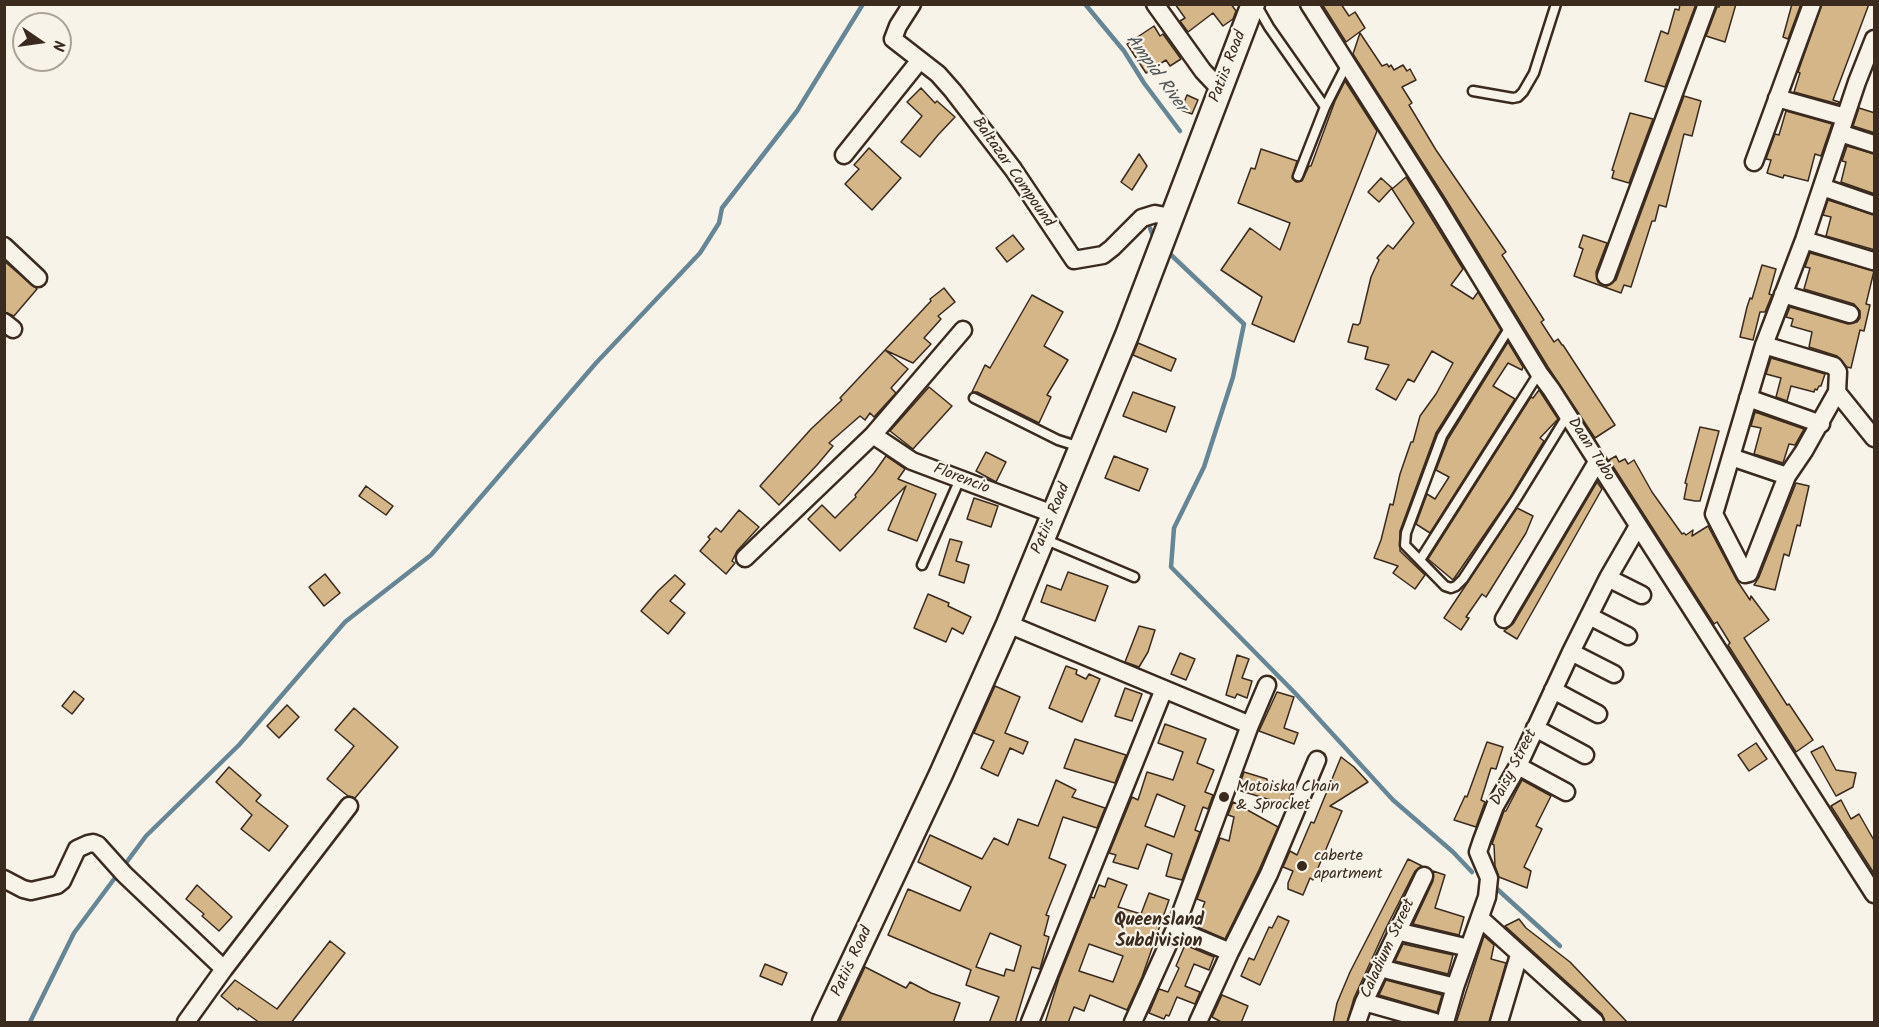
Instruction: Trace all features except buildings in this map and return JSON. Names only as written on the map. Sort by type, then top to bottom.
[{"type":"street","name":"Baltazar Compound","points":[[912,4],[898,26],[893,39],[938,74],[953,91],[1013,170],[1074,260],[1103,255],[1142,218],[1155,213],[1171,217]]},
{"type":"street","points":[[1155,4],[1203,71],[1220,89]]},
{"type":"street","name":"Patiis Road","points":[[824,1023],[941,774],[1008,624],[1127,335],[1254,4]]},
{"type":"street","name":"Daan Tubo","points":[[1309,4],[1437,204],[1539,374],[1875,894]]},
{"type":"street","points":[[1606,276],[1707,4]]},
{"type":"street","points":[[1754,162],[1812,4]]},
{"type":"street","points":[[1764,345],[1834,366],[1838,372],[1838,392],[1821,424],[1787,476],[1749,573],[1745,574],[1714,514],[1764,345],[1875,39]]},
{"type":"street","points":[[844,154],[920,60]]},
{"type":"street","points":[[1777,98],[1845,117]]},
{"type":"street","points":[[1840,133],[1875,144]]},
{"type":"street","points":[[1822,187],[1875,205]]},
{"type":"street","points":[[1804,240],[1873,261]]},
{"type":"street","points":[[4,246],[38,278]]},
{"type":"street","points":[[1783,294],[1850,314]]},
{"type":"street","points":[[745,558],[873,435],[963,330]]},
{"type":"street","points":[[1838,392],[1875,438]]},
{"type":"street","points":[[1748,398],[1821,424]]},
{"type":"street","name":"Florencio","points":[[873,435],[912,461],[1053,514]]},
{"type":"street","points":[[1731,457],[1787,476]]},
{"type":"street","points":[[1504,619],[1598,462]]},
{"type":"street","name":"Daisy Street","points":[[1445,1023],[1455,987],[1487,897],[1489,878],[1479,852],[1495,806],[1518,766],[1608,578],[1638,526]]},
{"type":"street","points":[[1608,578],[1642,595]]},
{"type":"street","points":[[1589,616],[1628,636]]},
{"type":"street","points":[[1008,624],[1250,725]]},
{"type":"street","points":[[1571,652],[1614,674]]},
{"type":"street","points":[[1133,1023],[1175,929],[1267,685]]},
{"type":"street","points":[[1030,1023],[1164,689]]},
{"type":"street","points":[[1553,690],[1599,714]]},
{"type":"street","points":[[1535,728],[1585,755]]},
{"type":"street","points":[[1198,1023],[1269,874],[1317,760]]},
{"type":"street","points":[[1518,766],[1566,792]]},
{"type":"street","points":[[186,1023],[224,969],[349,806]]},
{"type":"street","points":[[4,879],[31,891],[57,885],[63,881],[70,860],[77,849],[93,843],[224,969]]},
{"type":"street","name":"Caladium Street","points":[[1357,1023],[1396,931],[1424,876]]},
{"type":"street","points":[[1480,918],[1595,1023]]},
{"type":"street","points":[[1175,929],[1230,952]]},
{"type":"street","points":[[1396,931],[1469,948]]},
{"type":"street","points":[[1499,1023],[1519,955]]},
{"type":"street","points":[[1380,968],[1455,987]]},
{"type":"street","points":[[1364,1002],[1435,1023]]},
{"type":"lane","points":[[1254,4],[1325,107]]},
{"type":"lane","points":[[1473,91],[1513,98],[1524,92],[1534,73],[1556,4]]},
{"type":"lane","points":[[1299,176],[1325,107],[1347,64]]},
{"type":"lane","points":[[1510,327],[1436,448],[1404,541],[1405,545],[1446,586],[1451,588],[1456,586],[1516,499],[1567,416]]},
{"type":"lane","points":[[1420,560],[1539,374]]},
{"type":"lane","points":[[974,398],[1058,440],[1081,448]]},
{"type":"lane","points":[[922,565],[960,479]]},
{"type":"lane","points":[[1043,538],[1134,577]]},
{"type":"waterway","points":[[30,1022],[74,933],[146,836],[239,745],[345,622],[431,555],[596,363],[700,253],[719,223],[722,208],[797,111],[863,4]]},
{"type":"waterway","name":"Ampid River","points":[[1085,4],[1124,51],[1144,83],[1180,131]]},
{"type":"waterway","points":[[1150,228],[1154,239]]},
{"type":"waterway","points":[[1167,257],[1169,253],[1244,324],[1233,377],[1204,467],[1174,528],[1171,567],[1296,694],[1393,800],[1453,852],[1472,872]]},
{"type":"waterway","points":[[1496,888],[1560,946]]},
{"type":"place","name":"Motoiska Chain & Sprocket","points":[[1224,797]]},
{"type":"place","name":"caberte apartment","points":[[1302,866]]},
{"type":"district","name":"Queensland Subdivision","points":[[1159,932]]}]
